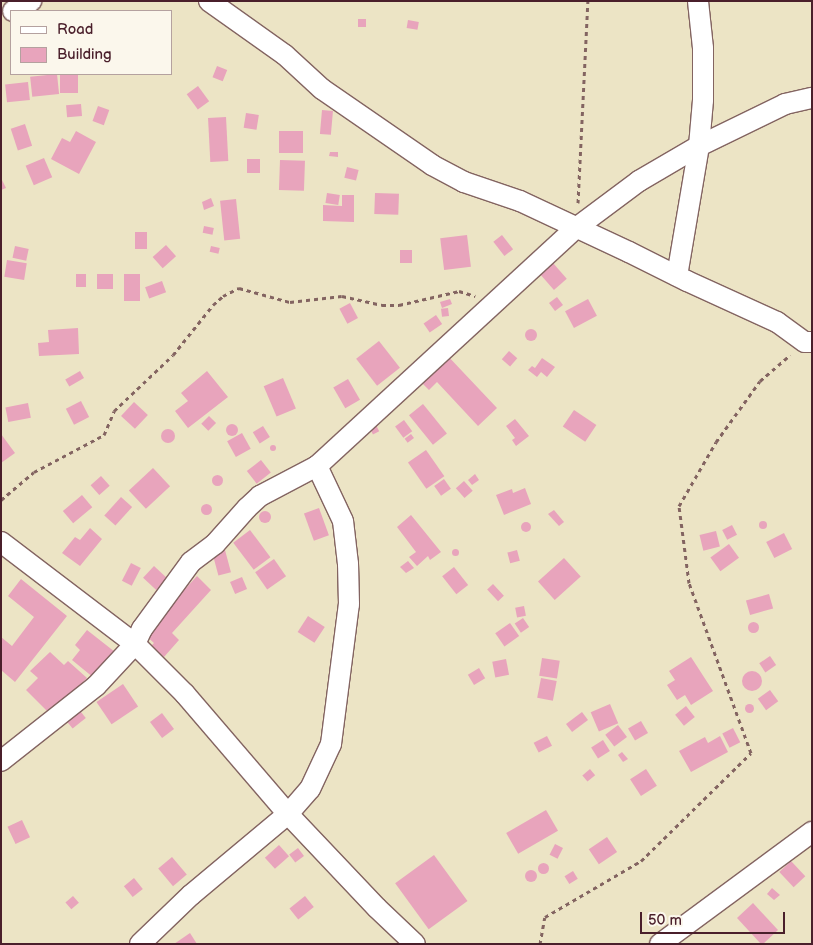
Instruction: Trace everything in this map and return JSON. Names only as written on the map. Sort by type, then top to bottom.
[{"type":"street","points":[[16,10],[32,1]]},
{"type":"street","points":[[208,1],[285,55],[322,90],[432,166],[464,182],[520,201],[810,338]]},
{"type":"street","points":[[677,276],[699,146],[704,48],[698,1]]},
{"type":"street","points":[[1,761],[96,686],[135,644],[147,622],[191,562],[215,544],[260,496],[316,466],[379,411],[491,304],[576,228],[639,181],[699,146],[785,104],[812,98]]},
{"type":"street","points":[[140,944],[191,895],[288,814],[310,789],[331,744],[349,604],[348,564],[342,521],[316,466]]},
{"type":"street","points":[[1,542],[135,644],[185,694],[288,814],[377,908],[415,944]]},
{"type":"street","points":[[660,944],[812,832]]},
{"type":"path","points":[[576,228],[588,1]]},
{"type":"path","points":[[1,500],[34,472],[104,435],[114,411],[174,355],[213,305],[224,296],[239,288],[290,302],[342,296],[382,305],[399,305],[459,291],[491,304]]},
{"type":"path","points":[[540,944],[545,916],[641,861],[751,753],[689,583],[679,506],[716,442],[760,381],[810,338]]},
{"type":"building","points":[[358,19],[366,19],[366,27],[358,27]]},
{"type":"building","points":[[408,20],[419,22],[417,30],[407,28]]},
{"type":"building","points":[[217,66],[227,70],[223,81],[213,77]]},
{"type":"building","points":[[57,75],[59,94],[32,97],[30,77]]},
{"type":"building","points":[[60,75],[78,75],[78,93],[60,93]]},
{"type":"building","points":[[28,82],[30,100],[7,102],[5,84]]},
{"type":"building","points":[[198,86],[209,101],[198,110],[187,94]]},
{"type":"building","points":[[81,104],[82,116],[67,117],[66,105]]},
{"type":"building","points":[[98,106],[109,110],[104,125],[93,121]]},
{"type":"building","points":[[322,110],[333,111],[331,135],[320,134]]},
{"type":"building","points":[[246,113],[259,115],[256,130],[244,128]]},
{"type":"building","points":[[226,117],[228,161],[210,162],[208,118]]},
{"type":"building","points":[[25,124],[32,146],[18,151],[11,129]]},
{"type":"building","points":[[76,131],[96,142],[79,174],[51,159],[62,138],[70,142]]},
{"type":"building","points":[[279,131],[303,131],[303,153],[279,153]]},
{"type":"building","points":[[330,152],[338,152],[338,157],[329,156]]},
{"type":"building","points":[[44,158],[52,177],[34,185],[26,166]]},
{"type":"building","points":[[247,159],[260,159],[260,173],[247,173]]},
{"type":"building","points":[[280,160],[305,161],[304,191],[279,190]]},
{"type":"building","points":[[347,167],[359,170],[356,181],[344,178]]},
{"type":"building","points":[[1,178],[6,188],[1,190]]},
{"type":"building","points":[[327,193],[340,195],[338,205],[325,203]]},
{"type":"building","points":[[375,193],[399,194],[398,215],[374,214]]},
{"type":"building","points":[[342,195],[354,195],[354,222],[323,221],[323,205],[342,206]]},
{"type":"building","points":[[211,198],[214,206],[204,210],[202,202]]},
{"type":"building","points":[[236,199],[240,239],[224,240],[220,201]]},
{"type":"building","points":[[204,226],[214,228],[212,235],[203,233]]},
{"type":"building","points":[[135,232],[147,232],[147,249],[135,249]]},
{"type":"building","points":[[467,235],[471,267],[444,270],[440,238]]},
{"type":"building","points":[[502,235],[513,249],[504,256],[493,242]]},
{"type":"building","points":[[166,245],[176,256],[163,268],[153,257]]},
{"type":"building","points":[[15,246],[29,249],[26,261],[13,258]]},
{"type":"building","points":[[211,246],[220,248],[218,254],[210,252]]},
{"type":"building","points":[[400,250],[412,250],[412,263],[400,263]]},
{"type":"building","points":[[7,260],[27,263],[24,280],[4,277]]},
{"type":"building","points":[[553,263],[567,279],[554,290],[540,274]]},
{"type":"building","points":[[76,274],[86,274],[86,287],[76,287]]},
{"type":"building","points":[[97,274],[113,274],[113,289],[97,289]]},
{"type":"building","points":[[124,274],[140,274],[140,301],[124,301]]},
{"type":"building","points":[[162,281],[166,292],[149,298],[145,287]]},
{"type":"building","points":[[557,297],[563,305],[555,311],[549,303]]},
{"type":"building","points":[[450,299],[452,304],[442,308],[440,302]]},
{"type":"building","points":[[588,299],[597,316],[574,328],[565,311]]},
{"type":"building","points":[[350,303],[358,318],[347,324],[339,309]]},
{"type":"building","points":[[448,308],[449,316],[442,317],[441,309]]},
{"type":"building","points":[[436,315],[442,324],[430,333],[424,323]]},
{"type":"building","points":[[78,328],[79,354],[39,356],[38,343],[49,342],[48,330]]},
{"type":"building","points":[[529,329],[533,329],[537,335],[533,341],[529,341],[525,337],[525,333]]},
{"type":"building","points":[[379,341],[400,368],[377,386],[356,359]]},
{"type":"building","points":[[509,351],[517,358],[510,367],[502,359]]},
{"type":"building","points":[[445,353],[497,408],[478,426],[437,382],[429,390],[418,379]]},
{"type":"building","points":[[542,358],[555,367],[547,377],[541,372],[537,377],[528,370],[532,366],[535,368]]},
{"type":"building","points":[[80,371],[84,378],[69,386],[65,380]]},
{"type":"building","points":[[207,371],[228,397],[188,428],[175,411],[188,401],[181,393]]},
{"type":"building","points":[[283,378],[296,408],[277,417],[264,386]]},
{"type":"building","points":[[348,379],[360,400],[345,408],[333,388]]},
{"type":"building","points":[[81,401],[89,417],[74,425],[66,409]]},
{"type":"building","points":[[134,402],[148,415],[135,429],[121,416]]},
{"type":"building","points":[[28,403],[31,418],[8,422],[5,407]]},
{"type":"building","points":[[423,404],[447,434],[433,445],[409,415]]},
{"type":"building","points":[[574,410],[596,425],[585,442],[563,427]]},
{"type":"building","points":[[209,416],[216,423],[208,431],[201,424]]},
{"type":"building","points":[[515,419],[529,436],[516,446],[512,440],[515,438],[506,426]]},
{"type":"building","points":[[404,420],[412,431],[403,438],[395,426]]},
{"type":"building","points":[[234,424],[237,425],[237,435],[230,436],[227,435],[226,428],[227,425]]},
{"type":"building","points":[[376,425],[379,431],[373,434],[370,428]]},
{"type":"building","points":[[263,426],[270,437],[260,443],[253,432]]},
{"type":"building","points":[[165,429],[171,429],[175,436],[171,443],[165,443],[161,439],[161,433]]},
{"type":"building","points":[[242,433],[251,449],[236,457],[227,441]]},
{"type":"building","points":[[1,434],[15,453],[1,463]]},
{"type":"building","points":[[411,434],[414,438],[408,443],[405,439]]},
{"type":"building","points":[[273,445],[276,448],[273,451],[270,448]]},
{"type":"building","points":[[426,450],[444,476],[426,489],[408,463]]},
{"type":"building","points":[[261,460],[271,473],[257,484],[247,471]]},
{"type":"building","points":[[153,468],[170,486],[146,509],[129,491]]},
{"type":"building","points":[[475,474],[479,480],[472,485],[468,480]]},
{"type":"building","points":[[215,475],[219,475],[222,480],[221,484],[215,485],[212,482],[212,478]]},
{"type":"building","points":[[101,476],[110,486],[99,495],[91,485]]},
{"type":"building","points":[[444,479],[451,489],[441,496],[434,486]]},
{"type":"building","points":[[464,481],[473,491],[465,498],[456,488]]},
{"type":"building","points":[[525,488],[531,504],[504,515],[496,495],[512,489],[513,493]]},
{"type":"building","points":[[82,495],[92,507],[73,523],[63,511]]},
{"type":"building","points":[[121,497],[132,507],[115,526],[104,516]]},
{"type":"building","points":[[204,504],[208,504],[211,509],[210,513],[204,514],[201,511],[201,507]]},
{"type":"building","points":[[319,508],[329,535],[314,541],[304,513]]},
{"type":"building","points":[[554,510],[564,522],[559,526],[548,514]]},
{"type":"building","points":[[265,511],[271,517],[265,523],[259,517]]},
{"type":"building","points":[[411,515],[441,552],[430,560],[428,556],[417,566],[409,557],[416,552],[397,527]]},
{"type":"building","points":[[763,521],[767,525],[763,529],[759,525]]},
{"type":"building","points":[[524,522],[528,522],[531,527],[530,531],[524,532],[521,529],[521,525]]},
{"type":"building","points":[[732,525],[737,535],[727,540],[722,530]]},
{"type":"building","points":[[90,528],[102,539],[80,566],[62,553],[75,537],[80,540]]},
{"type":"building","points":[[250,530],[270,557],[254,570],[233,543]]},
{"type":"building","points":[[716,531],[720,547],[703,551],[700,535]]},
{"type":"building","points":[[784,533],[792,549],[774,558],[766,542]]},
{"type":"building","points":[[729,544],[739,558],[720,571],[710,558]]},
{"type":"building","points":[[455,548],[459,552],[455,556],[451,552]]},
{"type":"building","points":[[225,550],[231,572],[218,576],[212,553]]},
{"type":"building","points":[[517,550],[520,561],[510,563],[507,553]]},
{"type":"building","points":[[564,558],[581,577],[555,600],[538,581]]},
{"type":"building","points":[[274,559],[286,576],[267,589],[255,572]]},
{"type":"building","points":[[408,561],[414,568],[406,573],[400,567]]},
{"type":"building","points":[[131,563],[141,568],[132,586],[122,581]]},
{"type":"building","points":[[154,566],[167,578],[156,590],[143,578]]},
{"type":"building","points":[[454,567],[468,585],[456,594],[442,576]]},
{"type":"building","points":[[197,576],[211,590],[172,633],[179,640],[164,657],[151,646],[154,643],[144,634]]},
{"type":"building","points":[[242,577],[247,589],[235,594],[230,582]]},
{"type":"building","points":[[21,579],[67,616],[15,682],[1,670],[1,637],[12,646],[34,617],[8,596]]},
{"type":"building","points":[[493,584],[504,596],[498,601],[487,589]]},
{"type":"building","points":[[769,594],[773,608],[750,615],[746,601]]},
{"type":"building","points":[[524,606],[526,616],[517,618],[515,608]]},
{"type":"building","points":[[308,616],[325,627],[314,643],[298,632]]},
{"type":"building","points":[[523,618],[529,627],[521,633],[515,624]]},
{"type":"building","points":[[753,621],[759,627],[753,633],[747,627]]},
{"type":"building","points":[[510,623],[519,636],[504,646],[495,633]]},
{"type":"building","points":[[87,630],[115,652],[94,678],[72,660],[80,650],[75,645]]},
{"type":"building","points":[[50,652],[64,665],[68,661],[87,678],[51,715],[26,690],[38,678],[30,671]]},
{"type":"building","points":[[770,656],[776,665],[765,672],[759,663]]},
{"type":"building","points":[[691,657],[713,691],[691,705],[685,695],[677,700],[667,685],[675,680],[669,671]]},
{"type":"building","points":[[542,658],[560,661],[557,679],[539,676]]},
{"type":"building","points":[[506,659],[509,675],[495,677],[492,662]]},
{"type":"building","points":[[479,668],[485,678],[474,685],[468,675]]},
{"type":"building","points":[[752,671],[759,674],[762,681],[759,688],[752,691],[745,688],[742,681],[745,674]]},
{"type":"building","points":[[541,678],[557,681],[553,701],[537,698]]},
{"type":"building","points":[[123,684],[138,706],[112,724],[96,702]]},
{"type":"building","points":[[770,690],[778,701],[766,710],[758,699]]},
{"type":"building","points":[[610,704],[618,723],[599,732],[591,712]]},
{"type":"building","points":[[749,704],[753,708],[749,712],[745,708]]},
{"type":"building","points":[[686,706],[695,717],[684,726],[675,715]]},
{"type":"building","points":[[77,707],[86,718],[73,729],[64,718]]},
{"type":"building","points":[[582,712],[588,720],[572,732],[566,724]]},
{"type":"building","points":[[162,713],[174,729],[162,738],[150,722]]},
{"type":"building","points":[[641,721],[648,733],[635,741],[628,728]]},
{"type":"building","points":[[618,725],[627,737],[614,747],[605,735]]},
{"type":"building","points":[[733,728],[740,742],[730,748],[722,733]]},
{"type":"building","points":[[547,736],[552,746],[539,753],[534,743]]},
{"type":"building","points":[[720,736],[728,752],[691,772],[679,751],[705,737],[708,743]]},
{"type":"building","points":[[603,740],[610,751],[598,758],[591,747]]},
{"type":"building","points":[[622,752],[628,759],[623,762],[618,755]]},
{"type":"building","points":[[590,769],[595,775],[587,782],[582,775]]},
{"type":"building","points":[[646,769],[657,786],[641,796],[630,779]]},
{"type":"building","points":[[546,810],[558,831],[518,854],[506,833]]},
{"type":"building","points":[[22,820],[30,837],[16,844],[7,827]]},
{"type":"building","points":[[607,837],[617,852],[599,864],[589,849]]},
{"type":"building","points":[[555,844],[563,848],[558,859],[550,855]]},
{"type":"building","points":[[279,845],[289,856],[275,869],[265,858]]},
{"type":"building","points":[[298,848],[304,856],[295,863],[289,855]]},
{"type":"building","points":[[434,855],[468,901],[429,929],[395,883]]},
{"type":"building","points":[[172,857],[187,875],[173,886],[158,869]]},
{"type":"building","points":[[791,861],[805,876],[794,887],[779,872]]},
{"type":"building","points":[[541,863],[545,863],[548,868],[547,872],[541,873],[538,870],[538,866]]},
{"type":"building","points":[[529,870],[533,870],[537,876],[533,882],[529,882],[525,878],[525,874]]},
{"type":"building","points":[[573,871],[578,879],[569,884],[565,876]]},
{"type":"building","points":[[134,878],[143,889],[133,897],[124,886]]},
{"type":"building","points":[[772,888],[780,895],[774,900],[767,894]]},
{"type":"building","points":[[73,896],[79,903],[71,909],[65,903]]},
{"type":"building","points":[[305,896],[314,907],[298,919],[289,909]]},
{"type":"building","points":[[753,903],[778,930],[763,944],[737,918]]},
{"type":"building","points":[[190,933],[197,944],[174,944]]}]
